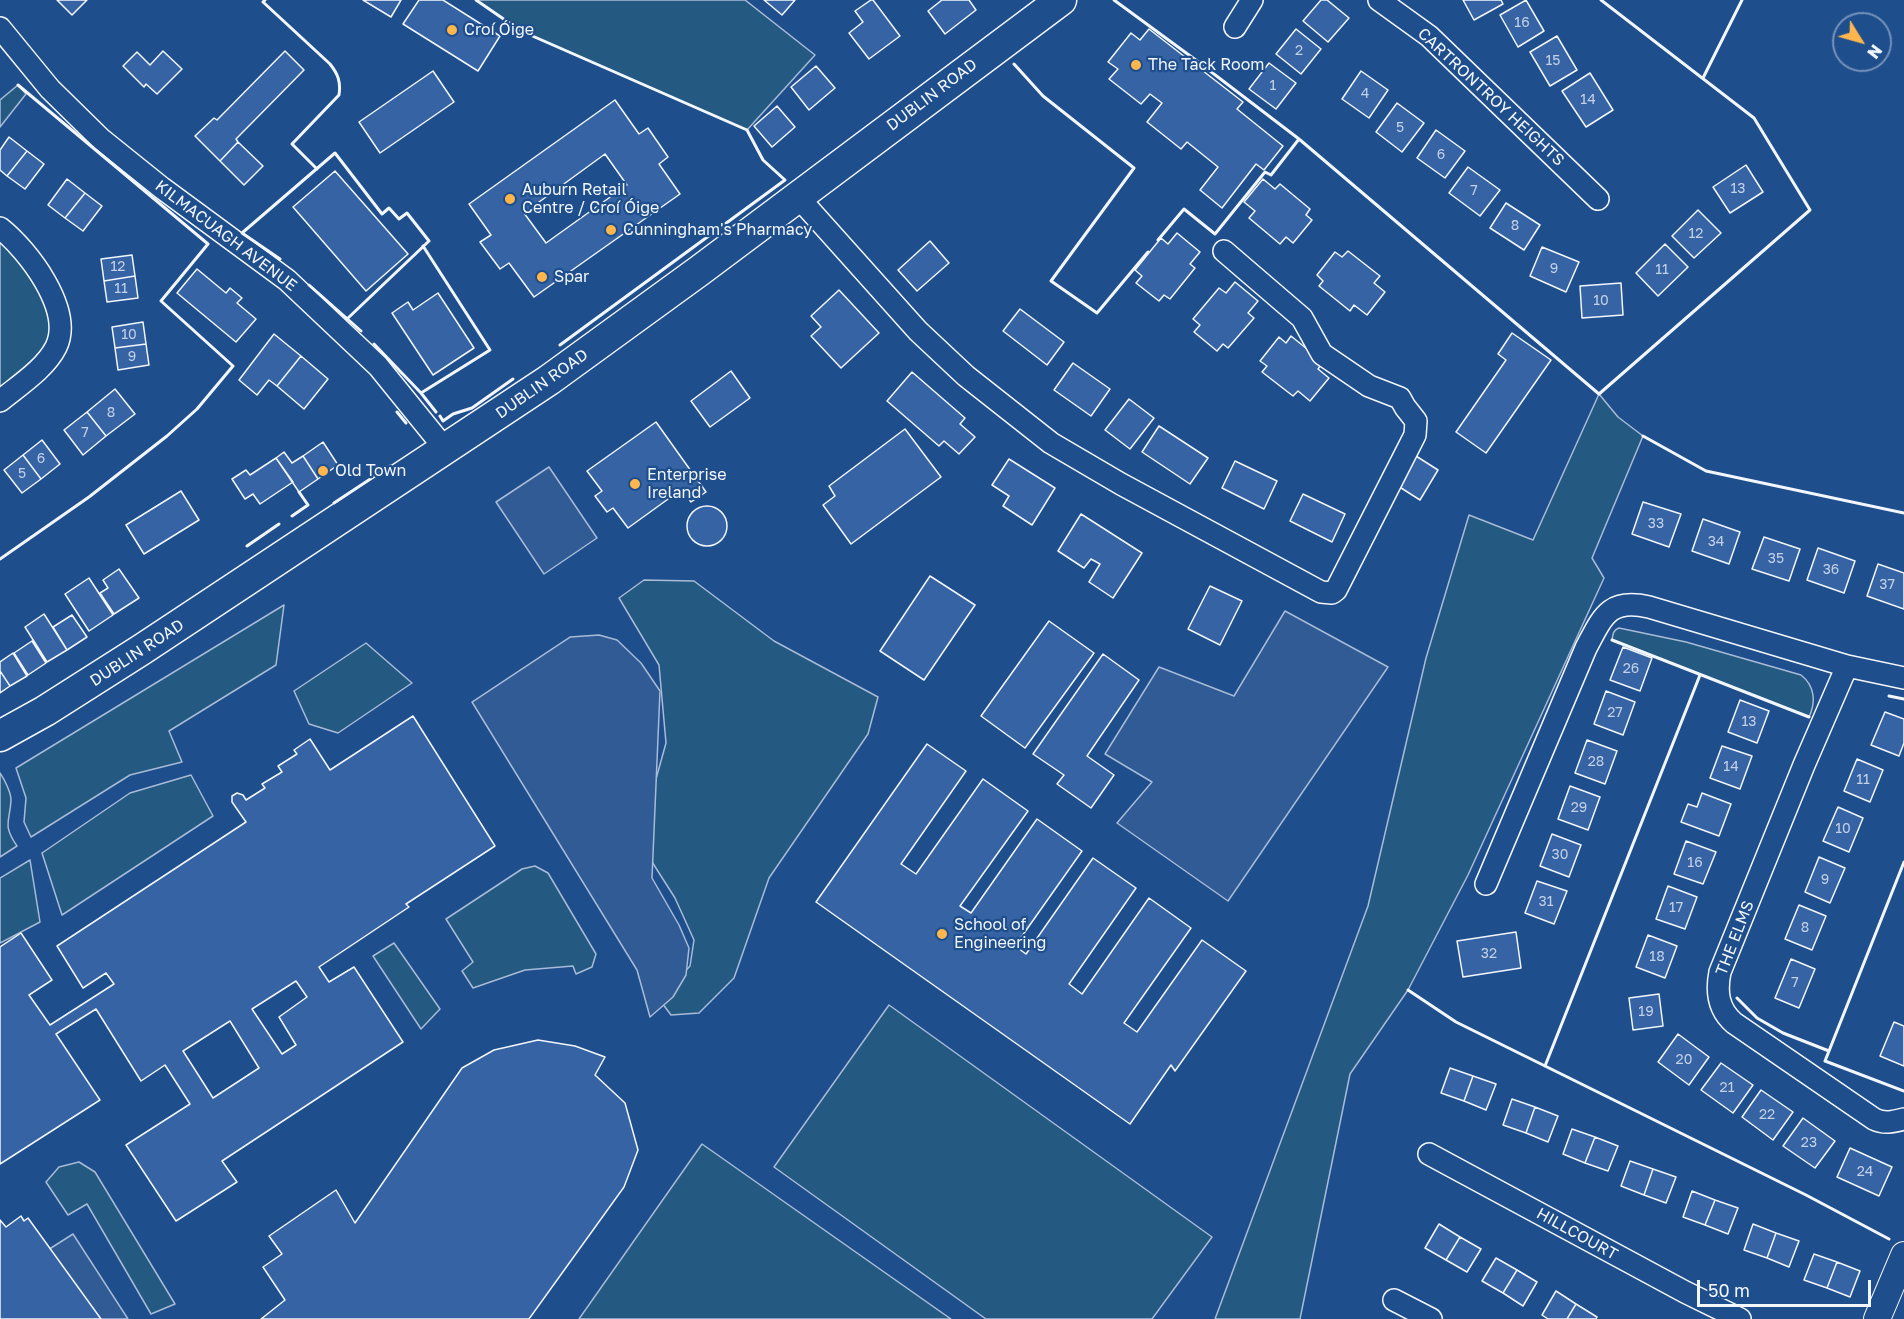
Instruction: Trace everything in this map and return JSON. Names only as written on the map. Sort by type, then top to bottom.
[{"type":"main road","name":"DUBLIN ROAD","points":[[0,736],[35,717],[141,650],[559,373],[1061,0]]},
{"type":"street","points":[[1235,27],[1252,0]]},
{"type":"street","name":"CARTRONTROY HEIGHTS","points":[[1379,0],[1429,36],[1598,199]]},
{"type":"street","name":"KILMACUAGH AVENUE","points":[[0,28],[50,89],[101,138],[162,188],[286,280],[378,366],[446,450]]},
{"type":"street","points":[[798,197],[918,331],[966,376],[1051,443],[1121,484],[1321,592],[1332,593],[1336,591],[1415,435],[1416,421],[1400,398],[1369,386],[1322,354],[1302,318],[1224,251]]},
{"type":"street","points":[[0,228],[17,243],[43,278],[54,301],[61,332],[56,347],[47,360],[0,401]]},
{"type":"street","points":[[1486,884],[1586,648],[1597,627],[1613,608],[1626,604],[1649,607],[1847,666],[1904,678]]},
{"type":"street","name":"THE ELMS","points":[[1847,666],[1720,972],[1719,999],[1723,1012],[1734,1023],[1855,1108],[1882,1122],[1904,1119]]},
{"type":"street","name":"HILLCOURT","points":[[1430,1154],[1728,1316]]},
{"type":"street","points":[[1877,1319],[1904,1255]]},
{"type":"street","points":[[1394,1300],[1431,1319]]},
{"type":"shaded area","points":[[476,0],[745,0],[815,55],[747,130],[521,31]]},
{"type":"shaded area","points":[[18,85],[26,94],[0,127],[0,100]]},
{"type":"shaded area","points":[[0,241],[9,249],[37,286],[49,315],[51,329],[48,341],[39,355],[0,390]]},
{"type":"shaded area","points":[[1599,394],[1618,417],[1643,436],[1592,558],[1604,578],[1468,875],[1408,990],[1350,1074],[1300,1319],[1215,1319],[1368,906],[1426,658],[1469,515],[1533,540]]},
{"type":"shaded area","points":[[549,467],[597,538],[544,574],[496,502]]},
{"type":"shaded area","points":[[644,580],[694,581],[774,641],[878,697],[868,734],[769,878],[734,978],[699,1013],[671,1015],[656,995],[675,982],[690,966],[694,940],[675,898],[640,843],[666,743],[659,665],[619,598]]},
{"type":"shaded area","points":[[284,605],[276,665],[169,731],[182,762],[130,775],[31,837],[24,822],[26,798],[16,768]]},
{"type":"shaded area","points":[[1285,611],[1388,667],[1228,901],[1117,823],[1152,782],[1105,754],[1159,667],[1234,696]]},
{"type":"shaded area","points":[[1619,628],[1686,642],[1801,675],[1806,679],[1813,694],[1813,706],[1809,717],[1612,640],[1614,631]]},
{"type":"shaded area","points":[[599,635],[617,640],[641,663],[660,691],[652,878],[679,925],[689,948],[686,975],[673,997],[650,1017],[637,970],[472,702],[570,637]]},
{"type":"shaded area","points":[[366,643],[412,683],[338,733],[309,724],[294,691]]},
{"type":"shaded area","points":[[0,773],[11,797],[8,828],[17,846],[0,857]]},
{"type":"shaded area","points":[[191,775],[213,816],[62,915],[42,853],[130,793]]},
{"type":"shaded area","points":[[30,860],[40,922],[0,943],[0,878]]},
{"type":"shaded area","points":[[535,866],[548,873],[596,954],[592,967],[576,974],[573,966],[525,970],[473,988],[462,971],[473,962],[446,919],[522,869]]},
{"type":"shaded area","points":[[394,943],[440,1009],[421,1029],[373,956]]},
{"type":"shaded area","points":[[889,1005],[1212,1237],[1152,1319],[986,1319],[774,1167]]},
{"type":"shaded area","points":[[702,1144],[951,1319],[579,1319]]},
{"type":"shaded area","points":[[79,1162],[95,1172],[175,1304],[151,1314],[87,1204],[68,1215],[46,1182],[59,1167]]},
{"type":"shaded area","points":[[73,1234],[128,1319],[81,1319],[40,1255]]},
{"type":"building","points":[[57,0],[87,0],[72,15]]},
{"type":"building","points":[[363,0],[401,0],[391,17]]},
{"type":"building","name":"Croí Óige","points":[[419,0],[443,0],[500,36],[478,71],[403,24]]},
{"type":"building","points":[[764,0],[795,0],[782,15]]},
{"type":"building","points":[[871,0],[900,36],[869,59],[849,33],[863,22],[855,11]]},
{"type":"building","points":[[942,0],[969,0],[976,10],[945,34],[928,11]]},
{"type":"building","points":[[1321,0],[1327,0],[1349,18],[1328,42],[1303,21]]},
{"type":"building","points":[[1463,0],[1501,0],[1503,4],[1474,20]]},
{"type":"building","points":[[1526,0],[1544,31],[1518,47],[1500,15]]},
{"type":"building","points":[[1149,29],[1243,102],[1237,109],[1283,146],[1264,170],[1256,164],[1222,208],[1200,190],[1218,167],[1187,142],[1181,149],[1147,122],[1162,103],[1150,94],[1141,104],[1109,79],[1118,69],[1108,62],[1131,33],[1140,40]]},
{"type":"building","points":[[1296,29],[1321,49],[1301,74],[1276,54]]},
{"type":"building","points":[[1557,36],[1577,70],[1550,86],[1530,52]]},
{"type":"building","points":[[163,51],[182,69],[157,94],[146,84],[144,87],[123,66],[137,52],[150,65]]},
{"type":"building","points":[[285,51],[304,70],[236,139],[238,142],[220,161],[195,136],[214,118],[217,120]]},
{"type":"building","points":[[1269,63],[1296,83],[1276,109],[1249,89]]},
{"type":"building","points":[[816,66],[835,88],[809,110],[791,87]]},
{"type":"building","name":"Croí Óige","points":[[433,71],[454,102],[380,153],[359,122]]},
{"type":"building","points":[[1361,71],[1388,90],[1369,118],[1342,99]]},
{"type":"building","points":[[1590,73],[1613,110],[1586,127],[1562,91]]},
{"type":"building","name":"Auburn Retail Centre / Croí Óige","points":[[615,100],[639,134],[648,128],[668,157],[659,164],[680,194],[534,297],[509,263],[500,269],[480,242],[491,235],[469,204]],"holes":[[[605,154],[627,185],[546,243],[524,213]]]},
{"type":"building","points":[[1397,103],[1424,123],[1402,152],[1376,132]]},
{"type":"building","points":[[777,106],[795,127],[772,147],[754,126]]},
{"type":"building","points":[[1436,130],[1465,151],[1445,178],[1417,158]]},
{"type":"building","points":[[9,137],[27,151],[7,176],[0,170],[0,150]]},
{"type":"building","points":[[238,142],[263,166],[244,185],[220,161]]},
{"type":"building","points":[[27,151],[44,164],[25,189],[7,176]]},
{"type":"building","points":[[1746,165],[1763,192],[1730,213],[1713,187]]},
{"type":"building","points":[[1468,167],[1500,190],[1480,216],[1449,193]]},
{"type":"building","points":[[335,171],[408,254],[366,291],[293,207]]},
{"type":"building","points":[[67,179],[85,193],[65,218],[48,205]]},
{"type":"building","points":[[1263,179],[1275,189],[1280,184],[1310,209],[1306,215],[1312,220],[1293,243],[1286,237],[1280,244],[1249,218],[1255,211],[1244,202]]},
{"type":"building","points":[[85,193],[102,206],[83,231],[65,218]]},
{"type":"building","points":[[1506,203],[1540,225],[1524,250],[1490,228]]},
{"type":"building","points":[[1698,210],[1721,233],[1694,258],[1672,236]]},
{"type":"building","points":[[1177,233],[1200,252],[1190,264],[1195,268],[1170,299],[1164,295],[1159,301],[1136,283],[1142,276],[1135,270],[1161,238],[1168,244]]},
{"type":"building","points":[[930,241],[949,263],[917,291],[898,270]]},
{"type":"building","points":[[1665,244],[1688,267],[1658,296],[1636,273]]},
{"type":"building","points":[[1542,247],[1579,262],[1566,292],[1530,276]]},
{"type":"building","points":[[1348,251],[1380,276],[1374,283],[1385,292],[1367,315],[1354,305],[1350,311],[1319,286],[1323,281],[1317,275],[1335,252],[1342,257]]},
{"type":"building","points":[[132,255],[135,276],[104,281],[101,259]]},
{"type":"building","points":[[197,269],[226,293],[230,288],[242,298],[237,303],[256,319],[236,342],[177,293]]},
{"type":"building","points":[[135,276],[138,298],[107,302],[104,281]]},
{"type":"building","points":[[1235,282],[1258,301],[1248,313],[1254,318],[1228,348],[1223,344],[1217,351],[1194,332],[1200,325],[1193,319],[1219,288],[1226,293]]},
{"type":"building","points":[[1621,283],[1623,315],[1582,318],[1580,286]]},
{"type":"building","points":[[839,290],[879,333],[841,368],[811,336],[821,327],[811,316]]},
{"type":"building","points":[[438,293],[474,348],[433,375],[392,313],[408,302],[413,310]]},
{"type":"building","points":[[1020,309],[1064,342],[1047,365],[1003,331]]},
{"type":"building","points":[[143,322],[146,344],[115,348],[112,327]]},
{"type":"building","points":[[1512,333],[1551,360],[1486,453],[1456,432],[1506,360],[1498,354]]},
{"type":"building","points":[[274,334],[301,356],[277,386],[269,380],[257,395],[239,380]]},
{"type":"building","points":[[1291,336],[1323,362],[1318,369],[1329,378],[1310,401],[1298,391],[1293,396],[1262,372],[1267,366],[1260,361],[1279,337],[1286,343]]},
{"type":"building","points":[[146,344],[149,365],[118,370],[115,348]]},
{"type":"building","points":[[301,356],[328,379],[304,409],[277,386]]},
{"type":"building","points":[[1073,363],[1110,389],[1091,416],[1054,390]]},
{"type":"building","points":[[731,371],[750,398],[710,427],[691,401]]},
{"type":"building","points":[[912,372],[965,418],[960,424],[975,437],[959,454],[944,441],[939,446],[887,401]]},
{"type":"building","points":[[115,389],[135,414],[106,436],[87,412]]},
{"type":"building","points":[[1129,399],[1154,418],[1130,449],[1105,430]]},
{"type":"building","points":[[87,412],[106,436],[83,455],[64,430]]},
{"type":"building","points":[[656,422],[706,492],[691,502],[682,489],[628,528],[613,508],[607,512],[595,496],[602,491],[587,471]]},
{"type":"building","points":[[1159,426],[1208,458],[1190,484],[1142,452]]},
{"type":"building","points":[[905,429],[941,477],[851,544],[823,505],[835,496],[829,486]]},
{"type":"building","points":[[42,440],[60,464],[41,479],[23,455]]},
{"type":"building","points":[[323,442],[338,465],[318,479],[303,456]]},
{"type":"building","points":[[284,452],[292,463],[303,456],[318,479],[299,492],[276,458]]},
{"type":"building","points":[[23,455],[41,479],[22,493],[4,470]]},
{"type":"building","points":[[1416,456],[1438,470],[1420,500],[1398,486]]},
{"type":"building","points":[[276,458],[293,482],[260,504],[253,494],[245,499],[232,479],[246,470],[250,475]]},
{"type":"building","points":[[1009,459],[1055,488],[1032,525],[1003,506],[1009,496],[992,485]]},
{"type":"building","points":[[1235,461],[1277,481],[1264,509],[1222,488]]},
{"type":"building","points":[[181,491],[199,520],[144,554],[126,525]]},
{"type":"building","points":[[1303,494],[1345,514],[1332,542],[1290,521]]},
{"type":"building","points":[[1643,502],[1681,514],[1669,547],[1632,534]]},
{"type":"building","points":[[707,506],[715,507],[721,512],[726,518],[726,534],[721,540],[715,545],[707,546],[699,545],[693,540],[688,534],[687,526],[688,518],[693,512],[699,507]]},
{"type":"building","points":[[1081,514],[1142,553],[1113,598],[1089,582],[1100,564],[1091,559],[1084,568],[1058,551]]},
{"type":"building","points":[[1703,519],[1740,532],[1729,564],[1692,551]]},
{"type":"building","points":[[1764,537],[1800,549],[1789,581],[1752,569]]},
{"type":"building","points":[[1818,548],[1855,561],[1844,593],[1807,580]]},
{"type":"building","points":[[1878,564],[1904,573],[1904,609],[1867,596]]},
{"type":"building","points":[[119,569],[139,598],[114,614],[100,593],[108,588],[103,580]]},
{"type":"building","points":[[930,576],[975,605],[924,680],[880,651]]},
{"type":"building","points":[[89,578],[113,615],[89,631],[65,594]]},
{"type":"building","points":[[1210,586],[1242,601],[1220,645],[1188,629]]},
{"type":"building","points":[[44,614],[67,650],[47,662],[25,627]]},
{"type":"building","points":[[72,615],[87,637],[67,650],[53,627]]},
{"type":"building","points":[[1049,621],[1094,653],[1025,748],[981,716]]},
{"type":"building","points":[[32,641],[46,663],[28,675],[14,653]]},
{"type":"building","points":[[1623,647],[1652,658],[1640,691],[1610,680]]},
{"type":"building","points":[[13,653],[27,676],[10,686],[0,671],[0,662]]},
{"type":"building","points":[[1103,654],[1139,680],[1087,756],[1114,775],[1091,808],[1057,784],[1064,775],[1033,754]]},
{"type":"building","points":[[0,671],[10,686],[0,693]]},
{"type":"building","points":[[1606,691],[1635,702],[1623,735],[1594,724]]},
{"type":"building","points":[[1740,700],[1769,711],[1757,743],[1728,732]]},
{"type":"building","points":[[1885,712],[1904,719],[1904,743],[1899,756],[1871,745]]},
{"type":"building","points":[[413,716],[495,846],[406,904],[409,907],[319,967],[329,982],[354,967],[403,1042],[222,1161],[237,1182],[176,1221],[126,1145],[190,1104],[165,1065],[141,1081],[96,1009],[56,1034],[100,1100],[0,1164],[0,947],[21,933],[52,980],[29,995],[50,1025],[114,984],[106,973],[83,988],[57,946],[246,822],[232,802],[232,796],[237,793],[243,795],[246,800],[265,788],[262,784],[282,772],[278,766],[297,754],[294,750],[310,739],[330,770]],"holes":[[[296,981],[307,997],[279,1017],[296,1045],[282,1054],[252,1009]],[[230,1021],[259,1068],[213,1098],[183,1051]]]},
{"type":"building","points":[[1587,740],[1617,751],[1605,784],[1575,773]]},
{"type":"building","name":"School of Engineering","points":[[927,744],[966,771],[901,864],[916,874],[983,779],[1028,811],[960,906],[971,913],[1037,819],[1082,851],[1015,946],[1026,954],[1093,858],[1136,888],[1069,984],[1082,994],[1149,898],[1191,928],[1124,1023],[1137,1032],[1202,940],[1246,971],[1175,1071],[1171,1065],[1130,1124],[816,902]]},
{"type":"building","points":[[1722,746],[1752,756],[1740,789],[1710,778]]},
{"type":"building","points":[[1857,759],[1883,770],[1870,802],[1844,791]]},
{"type":"building","points":[[1570,786],[1600,797],[1588,830],[1558,819]]},
{"type":"building","points":[[1702,793],[1731,804],[1719,836],[1681,822],[1688,804],[1697,807]]},
{"type":"building","points":[[1838,807],[1863,818],[1849,852],[1823,841]]},
{"type":"building","points":[[1552,834],[1581,845],[1569,877],[1540,866]]},
{"type":"building","points":[[1686,841],[1716,852],[1703,884],[1674,874]]},
{"type":"building","points":[[1819,857],[1845,868],[1830,903],[1805,892]]},
{"type":"building","points":[[1537,881],[1567,891],[1554,924],[1525,913]]},
{"type":"building","points":[[1668,886],[1697,897],[1685,929],[1656,919]]},
{"type":"building","points":[[1799,905],[1826,916],[1812,950],[1785,939]]},
{"type":"building","points":[[1516,932],[1521,968],[1463,977],[1457,941]]},
{"type":"building","points":[[1648,935],[1677,946],[1665,978],[1636,967]]},
{"type":"building","points":[[1791,959],[1815,969],[1799,1008],[1775,998]]},
{"type":"building","points":[[1659,994],[1663,1026],[1633,1030],[1629,998]]},
{"type":"building","points":[[1894,1022],[1904,1026],[1904,1066],[1880,1056]]},
{"type":"building","points":[[1678,1034],[1709,1057],[1689,1085],[1658,1062]]},
{"type":"building","points":[[538,1040],[575,1046],[605,1057],[595,1075],[625,1103],[638,1150],[624,1187],[529,1319],[261,1319],[285,1300],[263,1267],[282,1254],[269,1236],[336,1190],[355,1223],[462,1068],[494,1050]]},
{"type":"building","points":[[1721,1063],[1753,1085],[1733,1113],[1701,1090]]},
{"type":"building","points":[[1450,1068],[1473,1076],[1464,1101],[1441,1093]]},
{"type":"building","points":[[1473,1076],[1496,1084],[1486,1110],[1464,1101]]},
{"type":"building","points":[[1761,1090],[1793,1112],[1773,1140],[1742,1117]]},
{"type":"building","points":[[1512,1099],[1535,1107],[1526,1133],[1503,1125]]},
{"type":"building","points":[[1535,1107],[1558,1116],[1548,1142],[1526,1133]]},
{"type":"building","points":[[1803,1118],[1835,1141],[1815,1168],[1783,1146]]},
{"type":"building","points":[[1572,1129],[1595,1137],[1585,1163],[1563,1154]]},
{"type":"building","points":[[1595,1137],[1618,1146],[1608,1171],[1585,1163]]},
{"type":"building","points":[[1850,1148],[1892,1167],[1879,1196],[1837,1177]]},
{"type":"building","points":[[1630,1161],[1653,1169],[1644,1195],[1621,1186]]},
{"type":"building","points":[[1653,1169],[1676,1177],[1666,1203],[1644,1195]]},
{"type":"building","points":[[1692,1191],[1715,1200],[1705,1225],[1683,1217]]},
{"type":"building","points":[[1715,1200],[1738,1208],[1728,1234],[1705,1225]]},
{"type":"building","points":[[21,1216],[24,1221],[28,1218],[101,1319],[0,1319],[0,1220],[6,1227]]},
{"type":"building","points":[[1439,1224],[1460,1237],[1446,1260],[1425,1248]]},
{"type":"building","points":[[1753,1224],[1776,1233],[1767,1258],[1744,1250]]},
{"type":"building","points":[[1776,1233],[1799,1241],[1789,1267],[1767,1258]]},
{"type":"building","points":[[1460,1237],[1481,1249],[1467,1272],[1446,1260]]},
{"type":"building","points":[[1814,1254],[1837,1262],[1827,1288],[1804,1280]]},
{"type":"building","points":[[1496,1258],[1517,1270],[1503,1293],[1482,1281]]},
{"type":"building","points":[[1837,1262],[1860,1271],[1850,1297],[1827,1288]]},
{"type":"building","points":[[1517,1270],[1537,1282],[1523,1306],[1503,1293]]},
{"type":"building","points":[[1556,1291],[1576,1304],[1567,1319],[1548,1319],[1542,1315]]},
{"type":"building","points":[[1576,1304],[1597,1317],[1596,1319],[1567,1319]]},
{"type":"wall","points":[[265,0],[263,2],[330,64],[338,78],[339,95],[292,144],[317,169]]},
{"type":"wall","points":[[476,0],[521,31],[747,130],[763,160],[785,180],[560,345]]},
{"type":"wall","points":[[1114,0],[1299,139],[1599,394],[1810,210],[1754,118],[1601,0]]},
{"type":"wall","points":[[1703,78],[1742,0]]},
{"type":"wall","points":[[1014,64],[1043,96],[1134,168],[1051,281],[1097,313],[1148,252]]},
{"type":"wall","points":[[0,559],[89,497],[167,436],[197,409],[233,366],[161,301],[208,244],[18,85]]},
{"type":"wall","points":[[1158,240],[1184,209],[1215,234],[1265,172],[1271,175],[1299,139]]},
{"type":"wall","points":[[280,259],[242,233],[335,153],[382,214],[389,208],[399,219],[407,213],[429,241],[347,319]]},
{"type":"wall","points":[[421,393],[490,350],[423,246]]},
{"type":"wall","points":[[309,285],[361,331]]},
{"type":"wall","points":[[374,344],[436,412]]},
{"type":"wall","points":[[440,416],[443,421],[453,414],[472,408],[513,379]]},
{"type":"wall","points":[[397,412],[406,423]]},
{"type":"wall","points":[[1643,436],[1706,471],[1904,513]]},
{"type":"wall","points":[[334,503],[390,466]]},
{"type":"wall","points":[[292,516],[308,505],[299,492]]},
{"type":"wall","points":[[247,546],[279,524]]},
{"type":"wall","points":[[1612,640],[1809,717]]},
{"type":"wall","points":[[1545,1066],[1700,675]]},
{"type":"wall","points":[[1889,696],[1904,699]]},
{"type":"wall","points":[[1829,1051],[1904,862]]},
{"type":"wall","points":[[1408,990],[1456,1022],[1806,1195],[1889,1239]]},
{"type":"wall","points":[[1737,998],[1757,1018],[1783,1033],[1829,1051],[1825,1061],[1904,1091]]},
{"type":"place","name":"Croí Óige","points":[[452,30]]},
{"type":"place","name":"The Tack Room","points":[[1136,65]]},
{"type":"place","name":"Auburn Retail Centre / Croí Óige","points":[[510,199]]},
{"type":"place","name":"Cunningham's Pharmacy","points":[[611,230]]},
{"type":"place","name":"Spar","points":[[542,277]]},
{"type":"place","name":"Old Town","points":[[323,471]]},
{"type":"place","name":"Enterprise Ireland","points":[[635,484]]},
{"type":"place","name":"School of Engineering","points":[[942,934]]}]
